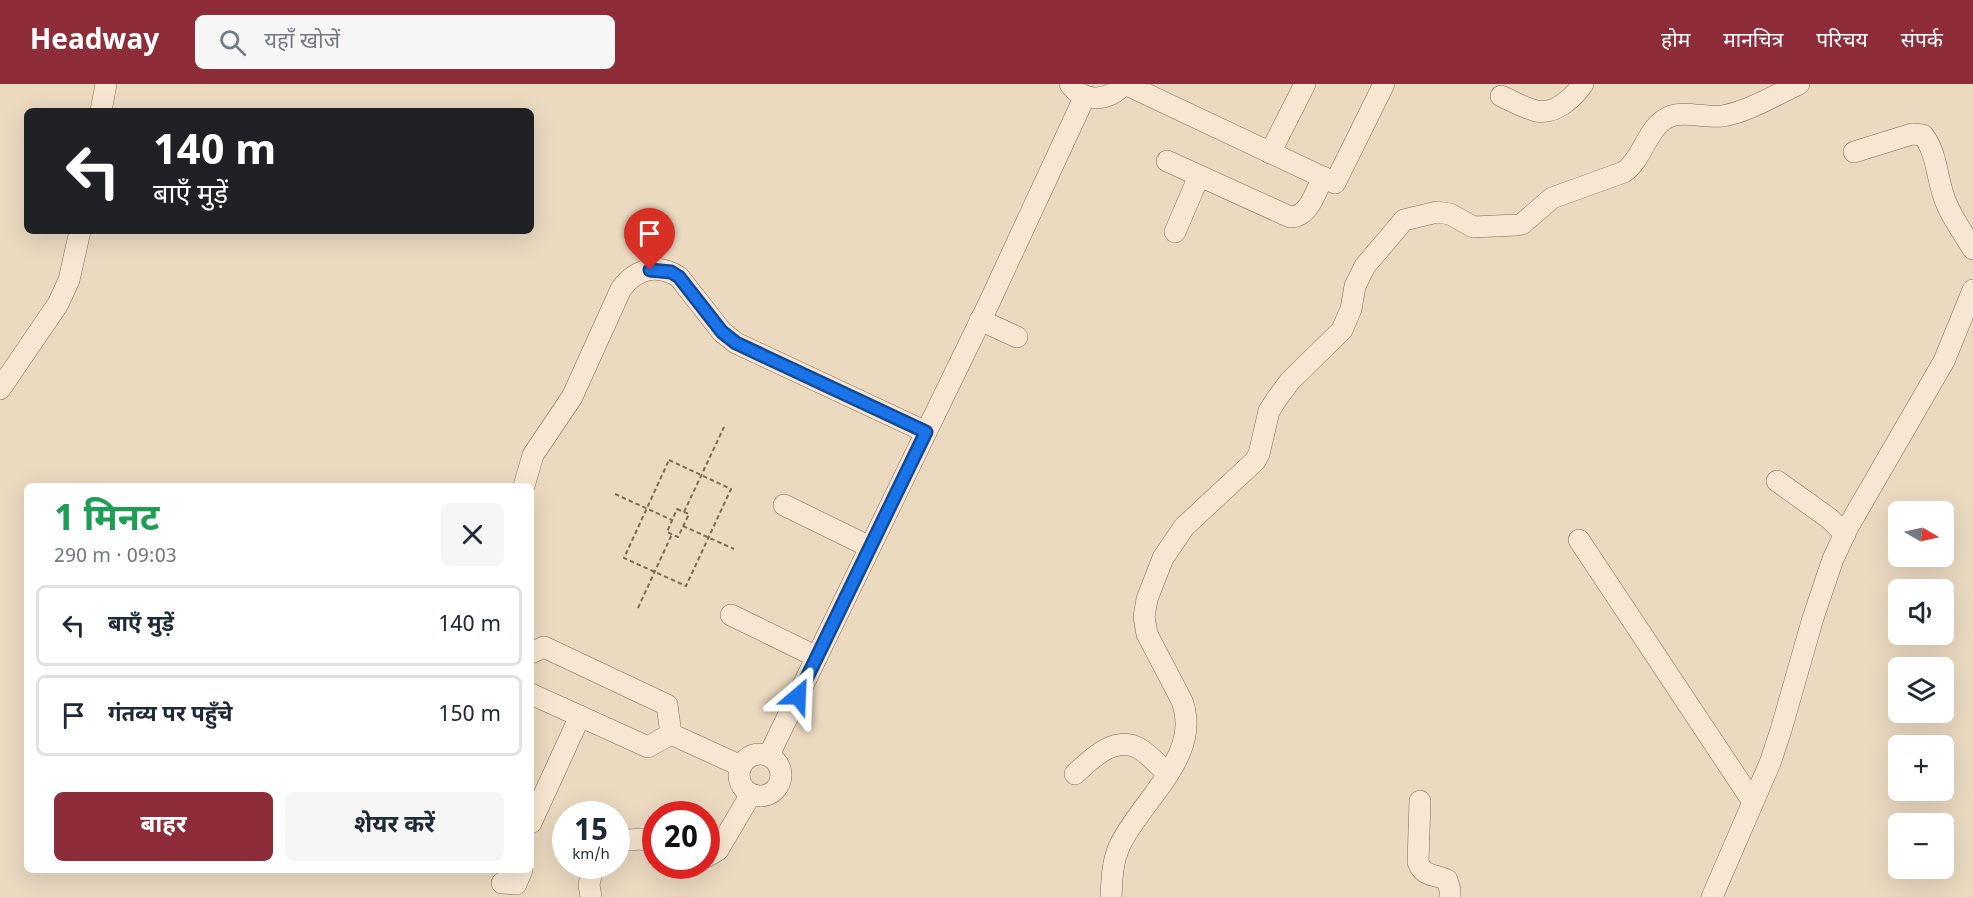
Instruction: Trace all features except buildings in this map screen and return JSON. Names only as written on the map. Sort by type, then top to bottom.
[{"type":"street","points":[[102,108],[106,84]]},
{"type":"street","points":[[769,755],[980,320],[1078,90],[1104,98],[1112,95],[1124,84],[1335,183],[1384,84]]},
{"type":"street","points":[[1270,153],[1305,84]]},
{"type":"street","points":[[1501,96],[1537,112],[1550,110],[1574,96],[1582,84]]},
{"type":"street","points":[[1111,897],[1114,864],[1119,847],[1173,766],[1184,740],[1186,712],[1147,634],[1144,617],[1147,599],[1163,558],[1184,527],[1255,461],[1259,454],[1269,411],[1290,381],[1342,330],[1351,309],[1359,277],[1365,266],[1399,224],[1410,217],[1437,212],[1450,214],[1473,226],[1522,224],[1552,198],[1624,172],[1637,161],[1650,134],[1661,122],[1671,116],[1724,115],[1799,84]]},
{"type":"street","points":[[1854,152],[1912,134],[1923,135],[1930,147],[1943,196],[1973,249]]},
{"type":"street","points":[[1167,161],[1290,217],[1298,217],[1306,211],[1323,177]]},
{"type":"street","points":[[1175,232],[1199,176]]},
{"type":"street","points":[[0,389],[58,304],[66,288],[80,234]]},
{"type":"street","points":[[525,483],[532,455],[572,397],[621,289],[630,278],[650,270],[671,272],[679,277],[722,332],[736,343],[926,432]]},
{"type":"street","points":[[1712,897],[1781,730],[1824,584],[1845,534],[1944,361],[1973,290]]},
{"type":"street","points":[[980,320],[1017,337]]},
{"type":"street","points":[[1777,481],[1830,519],[1845,534]]},
{"type":"street","points":[[784,505],[870,547]]},
{"type":"street","points":[[1579,540],[1753,802]]},
{"type":"street","points":[[731,615],[817,657]]},
{"type":"street","points":[[534,651],[544,647],[667,705],[670,734]]},
{"type":"street","points":[[534,695],[648,747],[670,734]]},
{"type":"street","points":[[534,816],[580,716]]},
{"type":"street","points":[[670,734],[741,766]]},
{"type":"street","points":[[1076,774],[1098,753],[1114,746],[1128,745],[1140,748],[1168,774]]},
{"type":"street","points":[[761,753],[769,755],[780,767],[779,784],[767,795],[751,794],[740,782],[741,766],[753,755],[761,753]]},
{"type":"street","points":[[720,847],[751,794]]},
{"type":"street","points":[[1420,801],[1418,862],[1420,869],[1425,874],[1447,880],[1450,890],[1449,897]]},
{"type":"street","points":[[498,883],[516,884],[521,873]]},
{"type":"street","points":[[590,879],[591,897]]},
{"type":"path","points":[[684,512],[724,427]]},
{"type":"path","points":[[669,460],[701,475],[731,489],[686,586],[624,558],[669,460]]},
{"type":"path","points":[[615,494],[672,520]]},
{"type":"path","points":[[677,509],[684,512],[689,514],[678,537],[667,532],[677,509]]},
{"type":"path","points":[[683,526],[734,549]]},
{"type":"path","points":[[638,608],[672,534]]},
{"type":"route","points":[[650,270],[671,272],[679,277],[722,332],[736,343],[926,432],[798,696]]}]
